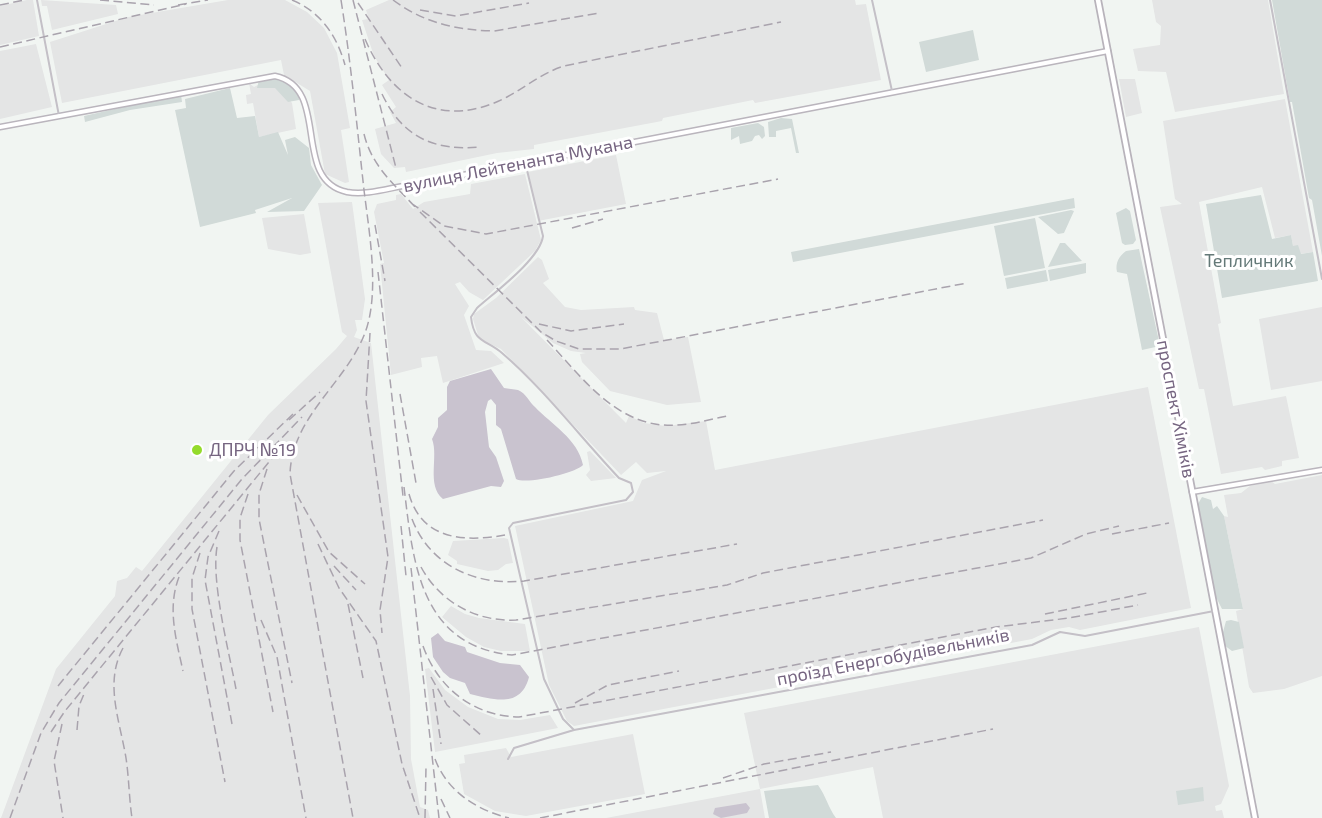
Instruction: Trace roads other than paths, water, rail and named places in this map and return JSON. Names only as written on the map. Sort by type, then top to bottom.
[{"type":"main road","name":"проспект Хіміків","points":[[1098,0],[1255,818]]},
{"type":"main road","name":"вулиця Лейтенанта Мукана","points":[[0,127],[272,75],[285,79],[300,92],[321,174],[329,184],[342,190],[374,191],[1108,51]]},
{"type":"main road","points":[[1192,492],[1322,470]]},
{"type":"street","points":[[37,0],[59,117]]},
{"type":"street","points":[[872,0],[893,93]]},
{"type":"street","points":[[1270,0],[1322,279]]},
{"type":"street","points":[[525,162],[543,236],[542,244],[533,256],[477,308],[471,322],[477,338],[502,352],[619,478],[631,483],[633,492],[626,500],[513,523],[509,528],[544,679],[563,719],[574,730]]},
{"type":"street","name":"проїзд Енергобудівельників","points":[[508,759],[514,748],[574,730],[1032,645],[1060,632],[1085,636],[1214,611]]},
{"type":"railway","points":[[0,5],[24,0]]},
{"type":"railway","points":[[100,0],[154,5]]},
{"type":"railway","points":[[178,5],[208,0]]},
{"type":"railway","points":[[292,0],[311,11],[326,26],[342,54],[345,65]]},
{"type":"railway","points":[[341,0],[370,241],[373,277],[371,311],[359,346],[300,433],[293,453],[290,474],[353,818]]},
{"type":"railway","points":[[353,0],[396,168]]},
{"type":"railway","points":[[393,0],[441,24],[494,31],[599,13]]},
{"type":"railway","points":[[358,3],[402,68]]},
{"type":"railway","points":[[420,10],[456,16],[529,3]]},
{"type":"railway","points":[[0,47],[186,4]]},
{"type":"railway","points":[[365,39],[389,79],[404,93],[421,104],[440,110],[461,111],[483,107],[507,97],[541,76],[564,66],[781,22]]},
{"type":"railway","points":[[382,94],[400,121],[422,138],[449,147],[481,147]]},
{"type":"railway","points":[[364,134],[378,166],[417,209]]},
{"type":"railway","points":[[411,203],[444,226],[486,234],[778,179]]},
{"type":"railway","points":[[420,212],[541,332],[556,341],[579,349],[620,349],[967,283]]},
{"type":"railway","points":[[572,228],[603,219]]},
{"type":"railway","points":[[375,225],[385,281]]},
{"type":"railway","points":[[378,272],[403,496]]},
{"type":"railway","points":[[539,324],[571,331],[624,324]]},
{"type":"railway","points":[[370,333],[366,401],[388,557],[380,610],[382,633]]},
{"type":"railway","points":[[547,340],[598,394],[628,415],[645,422],[663,425],[695,423],[727,416]]},
{"type":"railway","points":[[289,420],[320,392]]},
{"type":"railway","points":[[400,394],[416,483]]},
{"type":"railway","points":[[58,686],[234,471],[293,414]]},
{"type":"railway","points":[[10,818],[41,733],[59,703],[242,479],[302,417]]},
{"type":"railway","points":[[51,732],[65,711],[273,457]]},
{"type":"railway","points":[[267,469],[259,494],[259,519],[292,683]]},
{"type":"railway","points":[[404,487],[418,570],[426,595],[439,617],[457,635],[481,648],[512,655],[1031,558],[1086,534],[1119,526]]},
{"type":"railway","points":[[248,494],[240,518],[240,540],[273,712]]},
{"type":"railway","points":[[409,494],[415,510],[424,521],[447,535],[475,538],[505,535]]},
{"type":"railway","points":[[297,495],[329,552],[365,584]]},
{"type":"railway","points":[[412,519],[430,549],[443,561],[472,576],[506,582],[524,581],[737,544]]},
{"type":"railway","points":[[421,567],[438,590],[461,607],[487,617],[516,620],[727,585],[763,573],[1043,520]]},
{"type":"railway","points":[[1112,534],[1169,523]]},
{"type":"railway","points":[[401,526],[406,576]]},
{"type":"railway","points":[[219,531],[208,557],[205,580],[232,724]]},
{"type":"railway","points":[[318,544],[339,588],[376,641],[402,764],[420,818]]},
{"type":"railway","points":[[217,547],[216,579],[236,689]]},
{"type":"railway","points":[[200,553],[192,578],[192,609],[225,782]]},
{"type":"railway","points":[[334,566],[356,590]]},
{"type":"railway","points":[[411,568],[439,818]]},
{"type":"railway","points":[[179,577],[175,589],[173,612],[175,635],[183,671]]},
{"type":"railway","points":[[1045,614],[1147,593]]},
{"type":"railway","points":[[348,604],[363,678]]},
{"type":"railway","points":[[423,646],[438,675],[459,697],[487,711],[519,717],[996,627],[1069,618],[1138,605]]},
{"type":"railway","points":[[261,620],[277,657],[306,818]]},
{"type":"railway","points":[[123,648],[117,661],[114,688],[126,758],[132,818]]},
{"type":"railway","points":[[575,703],[608,685],[679,671]]},
{"type":"railway","points":[[431,677],[447,705],[483,737]]},
{"type":"railway","points":[[433,689],[441,744]]},
{"type":"railway","points":[[77,730],[79,706],[84,694]]},
{"type":"railway","points":[[62,724],[54,761],[63,818]]},
{"type":"railway","points":[[540,818],[993,729]]},
{"type":"railway","points":[[723,778],[764,764],[831,752]]},
{"type":"railway","points":[[435,759],[447,781],[464,798],[485,810],[509,818]]},
{"type":"railway","points":[[425,818],[426,767]]},
{"type":"railway","points":[[441,799],[450,818]]},
{"type":"place","name":"ДПРЧ №19","points":[[197,450]]},
{"type":"park label","name":"Тепличник","points":[[1249,261]]}]
